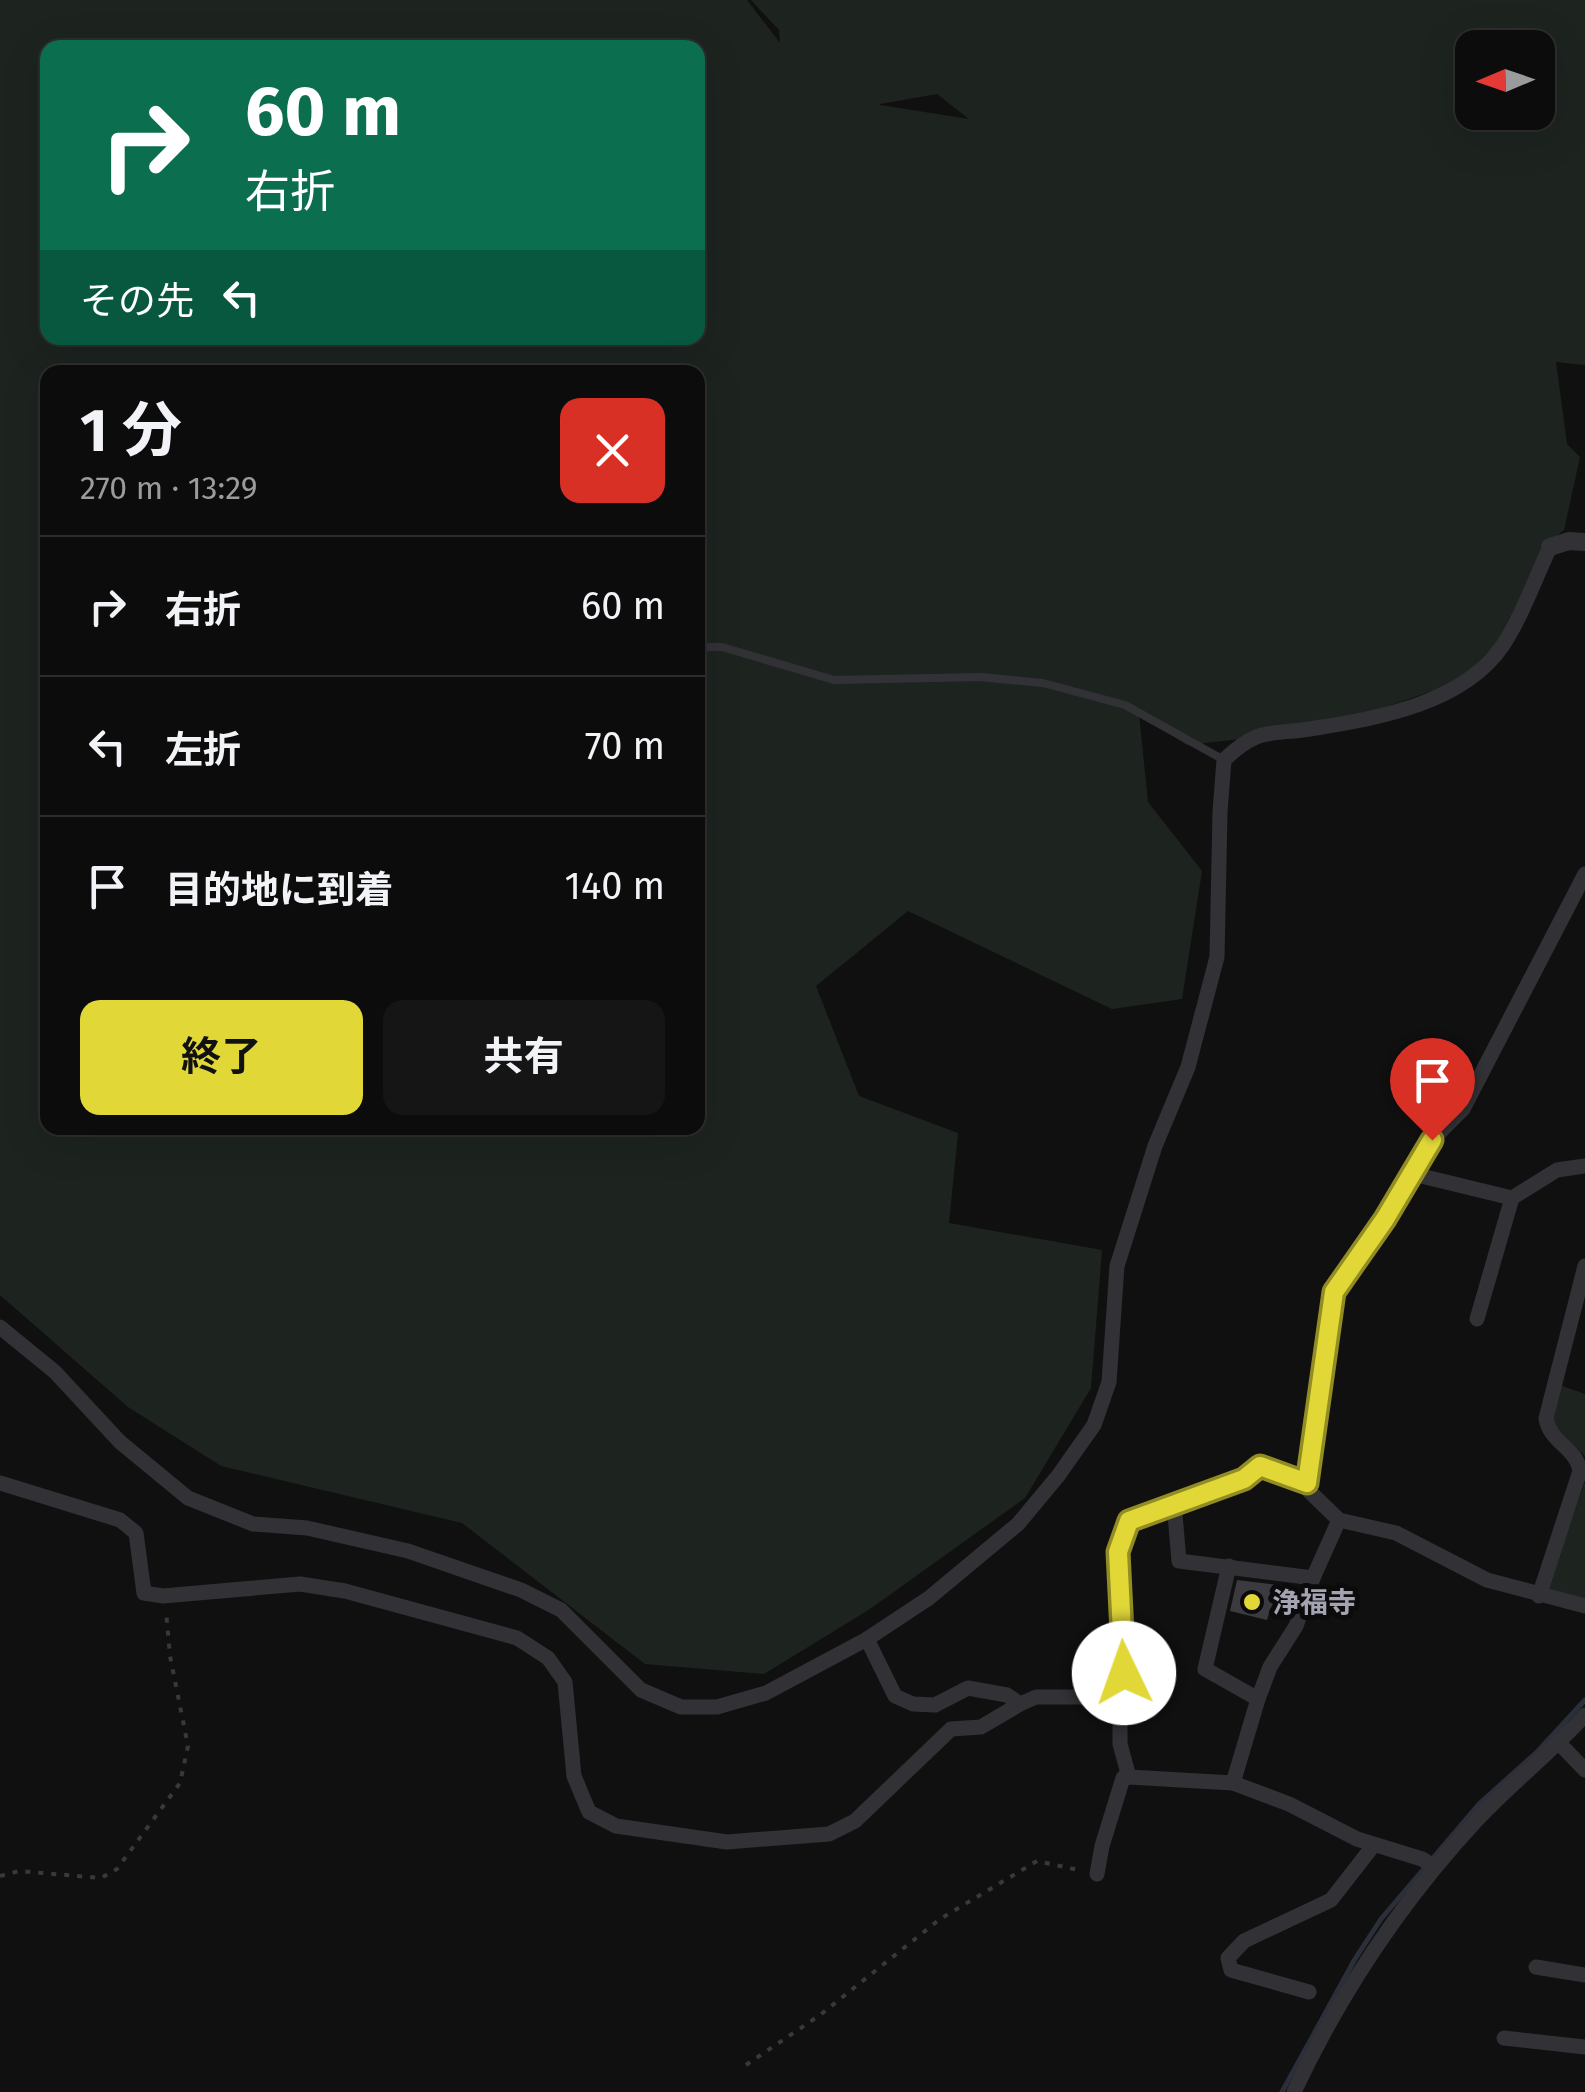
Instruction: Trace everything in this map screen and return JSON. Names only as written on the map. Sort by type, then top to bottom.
[{"type":"street","points":[[0,1327],[55,1372],[120,1442],[188,1498],[253,1524],[307,1528],[408,1550],[521,1590],[561,1610],[641,1690],[681,1707],[717,1707],[766,1693],[867,1639],[929,1598],[1018,1524],[1094,1425],[1109,1382],[1117,1266],[1155,1146],[1188,1066],[1217,957],[1224,760],[1254,736],[1379,714],[1420,703],[1462,685],[1502,646],[1550,548],[1569,541],[1585,542]]},
{"type":"street","points":[[1585,874],[1463,1109],[1432,1140],[1334,1292],[1307,1483],[1308,1491],[1339,1520],[1396,1533],[1487,1580],[1585,1606]]},
{"type":"street","points":[[1477,1319],[1512,1198],[1556,1170],[1585,1166]]},
{"type":"street","points":[[1413,1174],[1512,1198]]},
{"type":"street","points":[[1539,1596],[1580,1471],[1577,1458],[1550,1433],[1546,1418],[1585,1266]]},
{"type":"street","points":[[1128,1778],[1120,1744],[1124,1673],[1118,1552],[1129,1521],[1244,1479],[1260,1466],[1307,1483]]},
{"type":"street","points":[[0,1483],[120,1520],[136,1533],[144,1593],[163,1596],[300,1584],[345,1591],[517,1638],[548,1658],[565,1682],[574,1776],[590,1812],[616,1826],[727,1842],[828,1834],[855,1820],[951,1729],[980,1726],[1036,1697],[1120,1697]]},
{"type":"street","points":[[1174,1503],[1179,1561],[1313,1578]]},
{"type":"street","points":[[1233,1783],[1270,1667],[1296,1626],[1339,1520]]},
{"type":"street","points":[[1229,1566],[1205,1669],[1258,1698]]},
{"type":"street","points":[[867,1639],[895,1696],[914,1704],[935,1705],[968,1688],[1006,1694],[1020,1704]]},
{"type":"street","points":[[1294,2092],[1337,2009],[1428,1863],[1585,1715]]},
{"type":"street","points":[[1559,1743],[1585,1770]]},
{"type":"street","points":[[1097,1874],[1123,1778],[1233,1783],[1302,1810],[1373,1846],[1428,1863]]},
{"type":"street","points":[[1309,1992],[1231,1970],[1228,1958],[1244,1941],[1331,1900],[1373,1846]]},
{"type":"street","points":[[1536,1967],[1585,1975]]},
{"type":"street","points":[[1504,2038],[1585,2048]]},
{"type":"lane","points":[[705,646],[722,647],[834,680],[980,677],[1043,683],[1125,705],[1224,760]]},
{"type":"path","points":[[0,1876],[18,1871],[101,1878],[117,1869],[180,1783],[188,1746],[163,1596]]},
{"type":"path","points":[[746,2065],[820,2016],[940,1919],[1037,1860],[1097,1874]]},
{"type":"shaded area","points":[[0,0],[747,0],[780,43],[779,30],[751,0],[1585,0],[1585,365],[1556,362],[1567,444],[1580,457],[1564,530],[1546,545],[1497,643],[1458,682],[1377,710],[1240,739],[1187,745],[1139,714],[1148,802],[1202,871],[1182,999],[1112,1009],[908,911],[816,986],[859,1096],[958,1133],[949,1223],[1102,1250],[1091,1388],[1025,1498],[870,1609],[764,1674],[645,1664],[462,1523],[221,1466],[128,1407],[0,1295]],"holes":[[[937,94],[969,119],[880,105],[880,104]]]},
{"type":"shaded area","points":[[1560,1385],[1585,1394],[1585,1456],[1551,1422]]},
{"type":"shaded area","points":[[1585,1482],[1585,1599],[1547,1590]]},
{"type":"building","name":"浄福寺","points":[[1237,1580],[1295,1587],[1289,1611],[1270,1610],[1267,1620],[1230,1611]]},
{"type":"waterway","points":[[1282,2092],[1381,1919],[1479,1804],[1538,1751],[1585,1700]]},
{"type":"place","name":"浄福寺","points":[[1252,1602]]},
{"type":"route","points":[[1124,1673],[1118,1552],[1122,1533],[1129,1521],[1244,1479],[1260,1466],[1307,1483],[1334,1292],[1385,1219],[1432,1140]]}]
